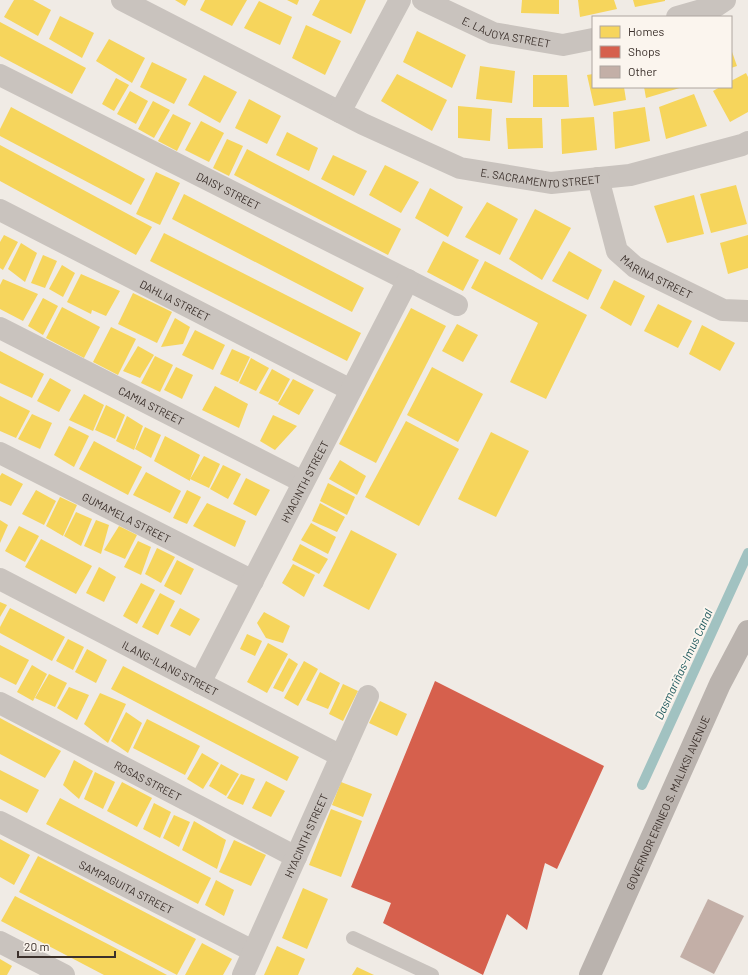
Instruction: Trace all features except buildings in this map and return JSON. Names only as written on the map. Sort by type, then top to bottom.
[{"type":"main road","name":"GOVERNOR ERINEO S. MALIKSI AVENUE","points":[[590,975],[717,691],[748,631]]},
{"type":"street","name":"E. SACRAMENTO STREET","points":[[122,0],[340,112],[460,168],[551,183],[630,175],[742,145],[748,142]]},
{"type":"street","points":[[340,112],[400,0]]},
{"type":"street","name":"E. LAJOYA STREET","points":[[423,0],[493,33],[563,45],[592,39]]},
{"type":"street","points":[[681,16],[716,6],[725,0]]},
{"type":"street","name":"DAISY STREET","points":[[0,75],[457,305]]},
{"type":"street","name":"MARINA STREET","points":[[598,178],[617,251],[635,267],[723,310],[748,311]]},
{"type":"street","name":"DAHLIA STREET","points":[[0,210],[351,390]]},
{"type":"street","name":"HYACINTH STREET","points":[[200,682],[408,280]]},
{"type":"street","name":"CAMIA STREET","points":[[0,328],[303,482]]},
{"type":"street","name":"GUMAMELA STREET","points":[[0,453],[252,581]]},
{"type":"street","name":"ILANG-ILANG STREET","points":[[0,579],[341,756]]},
{"type":"street","name":"HYACINTH STREET","points":[[243,975],[368,696]]},
{"type":"street","name":"ROSAS STREET","points":[[0,703],[296,857]]},
{"type":"street","name":"SAMPAGUITA STREET","points":[[0,822],[253,951]]},
{"type":"street","points":[[0,942],[64,975]]},
{"type":"lane","points":[[353,938],[432,975]]},
{"type":"waterway","name":"Dasmariñas-Imus Canal","points":[[642,785],[748,553]]}]
